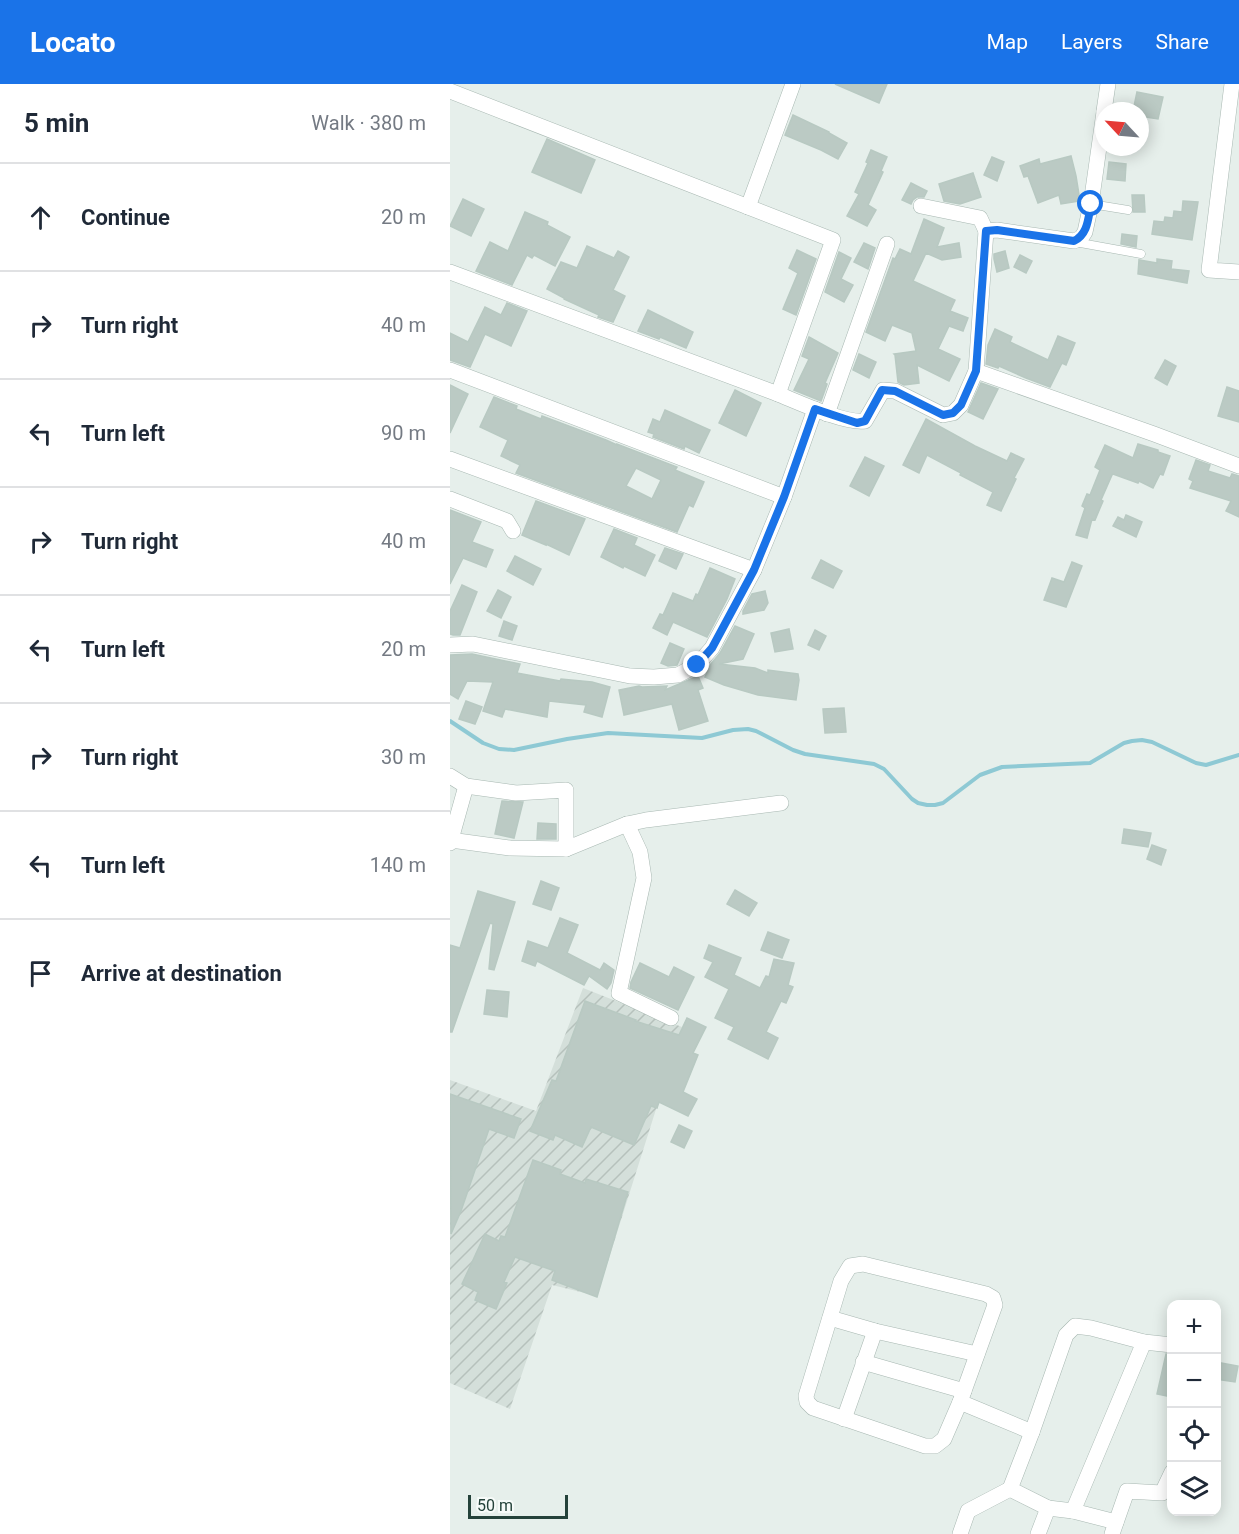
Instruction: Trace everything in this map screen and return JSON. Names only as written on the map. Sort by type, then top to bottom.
[{"type":"street","points":[[748,207],[793,84]]},
{"type":"street","points":[[1105,102],[1108,84]]},
{"type":"street","points":[[1232,84],[1209,270],[1239,272]]},
{"type":"street","points":[[450,91],[833,240],[778,394]]},
{"type":"street","points":[[986,231],[997,230],[1074,241],[1081,238],[1085,232],[1091,204],[1098,156]]},
{"type":"street","points":[[450,272],[857,423],[865,421],[882,390],[895,391],[943,415],[953,413],[961,405],[976,371],[986,231],[980,218],[921,206]]},
{"type":"street","points":[[450,645],[473,644],[630,676],[678,675],[697,665],[712,648],[754,570],[821,411],[887,244]]},
{"type":"street","points":[[450,370],[784,497]]},
{"type":"street","points":[[976,371],[1239,466]]},
{"type":"street","points":[[450,459],[754,570]]},
{"type":"street","points":[[450,499],[507,522],[513,531]]},
{"type":"street","points":[[450,776],[466,786],[516,793],[566,790],[566,849]]},
{"type":"street","points":[[466,786],[450,841],[510,848],[566,849],[627,824],[781,803]]},
{"type":"street","points":[[627,824],[640,852],[644,878],[619,993],[670,1018]]},
{"type":"street","points":[[863,1264],[986,1293],[993,1299],[995,1305],[944,1439],[935,1446],[925,1446],[813,1408],[807,1402],[806,1396],[830,1318],[841,1281],[849,1266],[863,1264]]},
{"type":"street","points":[[830,1318],[874,1331],[977,1354]]},
{"type":"street","points":[[960,1534],[968,1511],[1010,1489],[1066,1335],[1075,1326],[1144,1342],[1167,1344]]},
{"type":"street","points":[[844,1419],[874,1331]]},
{"type":"street","points":[[1072,1511],[1144,1342]]},
{"type":"street","points":[[863,1362],[962,1396],[1032,1432]]},
{"type":"street","points":[[1010,1489],[1047,1508],[1072,1511],[1114,1528],[1128,1491],[1162,1493],[1167,1482]]},
{"type":"street","points":[[1038,1534],[1047,1508]]},
{"type":"lane","points":[[1091,204],[1128,210]]},
{"type":"lane","points":[[1074,241],[1141,254]]},
{"type":"shaded area","points":[[583,988],[682,1027],[597,1296],[552,1285],[510,1409],[450,1383],[450,1080],[536,1111]]},
{"type":"building","points":[[835,84],[887,84],[879,103]]},
{"type":"building","points":[[1137,92],[1163,97],[1158,119],[1149,118],[1149,102],[1135,102]]},
{"type":"building","points":[[793,115],[847,143],[838,159],[785,135]]},
{"type":"building","points":[[547,139],[595,160],[581,193],[532,172]]},
{"type":"building","points":[[871,150],[887,157],[881,171],[883,172],[868,205],[876,210],[867,226],[847,216],[859,194],[855,192],[868,163],[866,162]]},
{"type":"building","points":[[1071,156],[1080,201],[1061,204],[1059,195],[1038,203],[1028,176],[1024,177],[1020,166],[1039,159],[1040,164]]},
{"type":"building","points":[[992,157],[1004,162],[997,181],[984,175]]},
{"type":"building","points":[[1109,162],[1126,164],[1125,181],[1107,179]]},
{"type":"building","points":[[973,173],[981,197],[960,204],[944,201],[939,184]]},
{"type":"building","points":[[911,183],[927,191],[924,197],[917,197],[911,204],[902,200]]},
{"type":"building","points":[[1132,195],[1144,195],[1145,212],[1133,212]]},
{"type":"building","points":[[463,199],[484,209],[471,236],[450,226]]},
{"type":"building","points":[[1183,201],[1198,202],[1192,240],[1152,234],[1154,221],[1164,222],[1165,217],[1173,218],[1174,211],[1182,212]]},
{"type":"building","points":[[525,212],[548,222],[547,225],[570,237],[555,266],[534,255],[532,258],[527,255],[512,285],[476,271],[490,242],[508,251]]},
{"type":"building","points":[[924,219],[944,228],[937,247],[959,243],[961,257],[942,260],[926,253],[913,281],[955,300],[950,311],[968,318],[963,331],[949,326],[938,349],[960,359],[949,381],[917,365],[919,383],[904,385],[898,382],[894,354],[916,351],[912,333],[892,325],[885,341],[866,332],[893,258],[895,259],[900,249],[911,254]]},
{"type":"building","points":[[1122,234],[1137,236],[1136,247],[1121,244]]},
{"type":"building","points":[[864,243],[875,248],[868,269],[854,262]]},
{"type":"building","points":[[587,246],[614,258],[618,251],[629,257],[613,290],[625,296],[613,322],[598,317],[599,315],[547,289],[561,262],[577,268]]},
{"type":"building","points":[[797,250],[816,259],[796,315],[783,309],[798,273],[789,268]]},
{"type":"building","points":[[1005,251],[1009,268],[997,272],[994,254]]},
{"type":"building","points":[[839,252],[851,258],[841,279],[853,285],[844,302],[825,292]]},
{"type":"building","points":[[1020,255],[1032,261],[1026,273],[1014,267]]},
{"type":"building","points":[[1157,259],[1172,261],[1171,269],[1189,271],[1187,283],[1138,274],[1139,260],[1157,263]]},
{"type":"building","points":[[507,303],[527,311],[511,346],[485,334],[470,367],[450,360],[450,333],[468,342],[485,307],[501,315]]},
{"type":"building","points":[[648,310],[693,332],[686,348],[638,331]]},
{"type":"building","points":[[995,329],[1012,337],[1010,342],[1048,360],[1058,336],[1075,343],[1066,365],[1062,363],[1050,387],[999,366],[998,368],[986,364],[988,345]]},
{"type":"building","points":[[809,337],[838,353],[825,383],[827,384],[821,401],[794,390],[809,359],[802,356]]},
{"type":"building","points":[[859,354],[876,362],[869,378],[853,370]]},
{"type":"building","points":[[1165,360],[1176,366],[1167,385],[1155,378]]},
{"type":"building","points":[[981,383],[998,389],[983,419],[968,412]]},
{"type":"building","points":[[450,385],[468,394],[450,433]]},
{"type":"building","points":[[1227,387],[1239,391],[1239,422],[1218,416]]},
{"type":"building","points":[[735,390],[761,403],[746,436],[719,423]]},
{"type":"building","points":[[494,397],[541,419],[542,416],[677,467],[675,470],[704,482],[693,507],[689,505],[677,532],[516,473],[520,465],[501,456],[508,440],[480,427]],"holes":[[[636,468],[661,480],[652,499],[626,486]]]},
{"type":"building","points":[[665,410],[710,430],[699,453],[685,446],[684,449],[653,437],[654,434],[648,432],[653,419],[660,422]]},
{"type":"building","points":[[926,419],[1007,461],[1011,453],[1024,459],[1001,511],[987,505],[993,492],[927,455],[919,473],[903,465]]},
{"type":"building","points":[[1138,444],[1170,456],[1163,475],[1160,474],[1153,488],[1139,481],[1138,483],[1113,474],[1095,520],[1092,519],[1087,538],[1076,535],[1085,508],[1082,506],[1087,494],[1090,495],[1100,470],[1095,467],[1105,445],[1133,458]]},
{"type":"building","points":[[865,457],[884,466],[869,496],[850,486]]},
{"type":"building","points":[[1196,460],[1210,465],[1208,471],[1230,478],[1232,474],[1239,476],[1239,517],[1226,511],[1231,501],[1190,488],[1193,481],[1189,479]]},
{"type":"building","points":[[536,501],[585,519],[569,555],[522,535]]},
{"type":"building","points":[[450,510],[481,522],[472,542],[493,550],[486,567],[463,558],[450,584]]},
{"type":"building","points":[[1126,515],[1142,522],[1136,537],[1113,526],[1118,517],[1124,520]]},
{"type":"building","points":[[614,529],[637,538],[634,545],[655,555],[645,576],[601,557]]},
{"type":"building","points":[[665,548],[683,554],[676,569],[659,561]]},
{"type":"building","points":[[515,556],[541,569],[533,585],[507,571]]},
{"type":"building","points":[[821,560],[842,571],[833,588],[812,578]]},
{"type":"building","points":[[1072,562],[1082,566],[1066,607],[1044,600],[1052,578],[1064,582]]},
{"type":"building","points":[[710,568],[735,579],[707,637],[673,622],[667,635],[653,628],[660,614],[663,615],[673,593],[693,601]]},
{"type":"building","points":[[462,585],[477,592],[460,635],[453,635],[450,634],[450,611]]},
{"type":"building","points":[[498,590],[511,597],[501,618],[487,611]]},
{"type":"building","points":[[765,591],[768,603],[764,610],[743,614],[752,594]]},
{"type":"building","points":[[504,621],[517,626],[512,640],[499,636]]},
{"type":"building","points":[[735,626],[754,634],[743,659],[719,664],[755,668],[768,673],[768,670],[798,674],[796,700],[758,695],[705,677]]},
{"type":"building","points":[[789,629],[793,649],[775,652],[771,633]]},
{"type":"building","points":[[815,630],[826,636],[819,650],[808,645]]},
{"type":"building","points":[[670,643],[684,649],[677,665],[668,666],[661,663]]},
{"type":"building","points":[[472,654],[520,664],[517,673],[560,681],[561,679],[592,682],[610,687],[602,717],[584,712],[586,705],[549,701],[547,717],[505,709],[502,717],[483,711],[493,682],[467,681],[458,699],[450,694],[450,655]]},
{"type":"building","points":[[698,676],[703,688],[698,690],[708,721],[679,730],[672,704],[624,715],[619,690],[639,686],[667,686],[665,690]]},
{"type":"building","points":[[466,701],[482,707],[475,724],[459,719]]},
{"type":"building","points":[[844,708],[846,732],[825,733],[823,709]]},
{"type":"building","points":[[502,801],[523,802],[514,838],[495,834]]},
{"type":"building","points":[[538,823],[556,824],[556,839],[537,839]]},
{"type":"building","points":[[1124,829],[1151,833],[1148,847],[1122,843]]},
{"type":"building","points":[[1152,845],[1166,850],[1161,865],[1147,859]]},
{"type":"building","points":[[541,881],[559,888],[551,910],[533,904]]},
{"type":"building","points":[[735,890],[757,903],[749,916],[727,904]]},
{"type":"building","points":[[478,891],[515,902],[494,970],[489,969],[493,924],[490,923],[452,1032],[450,1032],[450,945],[460,948]]},
{"type":"building","points":[[560,918],[578,925],[567,953],[600,970],[604,963],[614,970],[607,989],[589,976],[584,985],[537,961],[535,966],[522,961],[528,941],[548,948]]},
{"type":"building","points":[[768,932],[789,940],[782,958],[761,950]]},
{"type":"building","points":[[709,945],[741,958],[734,975],[760,988],[766,976],[769,977],[774,959],[794,963],[788,985],[793,987],[786,1003],[781,1001],[766,1032],[778,1038],[768,1059],[728,1039],[734,1027],[715,1018],[729,989],[705,977],[713,962],[704,958]]},
{"type":"building","points":[[640,963],[669,977],[674,967],[694,977],[678,1010],[630,988]]},
{"type":"building","points":[[487,990],[509,992],[507,1017],[484,1014]]},
{"type":"building","points":[[585,1001],[635,1021],[679,1035],[687,1018],[706,1027],[693,1053],[698,1055],[683,1092],[697,1099],[688,1116],[659,1102],[657,1108],[651,1106],[634,1145],[591,1127],[582,1147],[555,1135],[553,1140],[530,1131],[552,1080],[556,1081]]},
{"type":"building","points":[[450,1094],[521,1119],[514,1138],[489,1129],[451,1234]]},
{"type":"building","points":[[679,1125],[692,1131],[684,1148],[671,1142]]},
{"type":"building","points":[[533,1160],[561,1170],[560,1174],[585,1183],[586,1179],[628,1192],[597,1297],[552,1280],[555,1271],[515,1257],[496,1309],[475,1300],[478,1292],[462,1284],[485,1234],[499,1241],[501,1236],[505,1237]]},
{"type":"building","points":[[1166,1354],[1167,1354],[1167,1396],[1157,1394]]},
{"type":"building","points":[[1221,1363],[1238,1366],[1235,1382],[1221,1380]]},
{"type":"waterway","points":[[450,721],[483,743],[499,749],[514,750],[608,733],[702,738],[733,730],[748,729],[805,754],[874,764],[884,769],[912,799],[927,805],[943,803],[980,775],[1002,767],[1090,763],[1124,743],[1132,741],[1152,742],[1196,763],[1206,765],[1239,755]]},
{"type":"route","points":[[697,665],[712,648],[754,570],[784,497],[815,409],[857,423],[865,421],[882,390],[895,391],[943,415],[953,413],[961,405],[976,371],[986,231],[997,230],[1074,241],[1081,238],[1085,232],[1091,204]]}]
